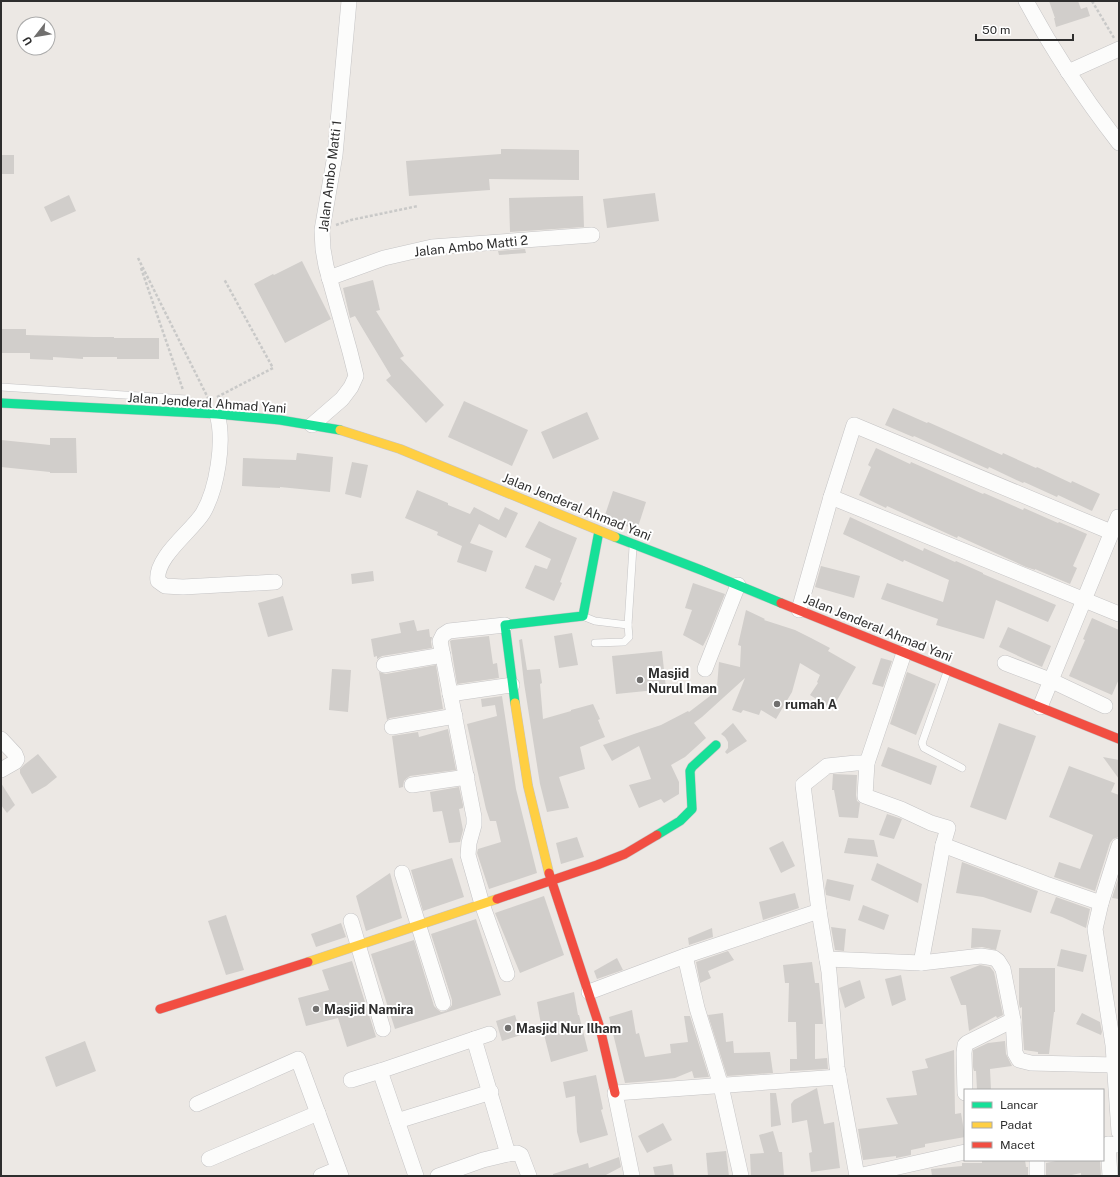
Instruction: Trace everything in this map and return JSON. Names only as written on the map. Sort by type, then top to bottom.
[{"type":"main road","name":"Jalan Jenderal Ahmad Yani","points":[[1,403],[192,412],[280,420],[330,428],[400,449],[633,545],[738,585],[1119,739]]},
{"type":"main road","points":[[599,531],[583,616],[505,625],[512,684],[528,786],[551,880],[589,992],[606,1053],[615,1093]]},
{"type":"main road","points":[[160,1009],[419,926],[625,854],[686,816],[692,809],[690,771],[692,767],[716,745]]},
{"type":"street","name":"Jalan Ambo Matti 1","points":[[312,425],[342,399],[356,376],[323,249],[322,230],[335,155],[349,1]]},
{"type":"street","points":[[1026,1],[1047,39],[1068,72],[1119,143]]},
{"type":"street","points":[[1068,72],[1117,45]]},
{"type":"street","name":"Jalan Ambo Matti 2","points":[[330,278],[384,258],[432,247],[592,234]]},
{"type":"street","points":[[217,414],[220,423],[220,444],[214,486],[202,514],[175,545],[160,566],[158,581],[165,586],[183,587],[274,582]]},
{"type":"street","points":[[799,610],[831,497],[854,425],[1111,532]]},
{"type":"street","points":[[831,497],[1119,614]]},
{"type":"street","points":[[1040,707],[1118,517]]},
{"type":"street","points":[[705,669],[738,585]]},
{"type":"street","points":[[505,625],[447,632],[442,635],[440,641],[467,777],[474,822],[468,855],[482,904],[508,974]]},
{"type":"street","points":[[904,653],[867,763],[865,796],[901,809],[931,823],[948,828],[943,845],[921,963]]},
{"type":"street","points":[[384,665],[443,655]]},
{"type":"street","points":[[1005,663],[1050,680],[1105,706]]},
{"type":"street","points":[[450,694],[512,684]]},
{"type":"street","points":[[392,727],[455,716]]},
{"type":"street","points":[[1,739],[15,754],[17,759],[1,770]]},
{"type":"street","points":[[867,763],[827,766],[803,785],[819,911],[827,959],[839,1077],[857,1176],[964,1152]]},
{"type":"street","points":[[412,785],[467,777]]},
{"type":"street","points":[[943,845],[1101,903]]},
{"type":"street","points":[[1119,846],[1101,903],[1095,929],[1113,1045],[1119,1132]]},
{"type":"street","points":[[402,873],[443,1003]]},
{"type":"street","points":[[589,992],[685,956],[819,911]]},
{"type":"street","points":[[352,921],[383,1029]]},
{"type":"street","points":[[685,956],[697,1008],[721,1086],[741,1176]]},
{"type":"street","points":[[827,959],[921,963],[981,956],[994,958],[1003,969],[1013,1020],[1015,1053],[1019,1060],[1031,1063],[1115,1065]]},
{"type":"street","points":[[965,1089],[965,1045],[1013,1020]]},
{"type":"street","points":[[351,1080],[489,1034]]},
{"type":"street","points":[[474,1039],[491,1092],[508,1154]]},
{"type":"street","points":[[196,1104],[298,1059],[339,1173],[321,1176]]},
{"type":"street","points":[[380,1071],[416,1176]]},
{"type":"street","points":[[632,1176],[615,1093],[839,1077]]},
{"type":"street","points":[[397,1121],[491,1092]]},
{"type":"street","points":[[209,1159],[318,1114]]},
{"type":"street","points":[[1110,1144],[1110,1176]]},
{"type":"street","points":[[438,1176],[483,1160],[517,1153],[520,1154],[524,1160],[529,1176]]},
{"type":"street","points":[[1037,1161],[1037,1176]]},
{"type":"lane","points":[[1,387],[186,399],[192,412]]},
{"type":"lane","points":[[594,642],[624,642],[629,637],[628,625],[633,545]]},
{"type":"lane","points":[[583,616],[595,621],[628,625]]},
{"type":"lane","points":[[947,670],[922,743],[924,748],[962,768]]},
{"type":"path","points":[[1092,1],[1117,45]]},
{"type":"path","points":[[322,230],[351,220],[418,206]]},
{"type":"path","points":[[186,399],[138,258],[217,414]]},
{"type":"path","points":[[217,397],[273,368],[224,279]]},
{"type":"building","points":[[1049,1],[1078,1],[1081,9],[1087,7],[1090,16],[1056,27],[1055,18]]},
{"type":"building","points":[[501,149],[579,150],[579,180],[489,179],[490,190],[409,196],[406,161],[501,154]]},
{"type":"building","points":[[1,155],[14,155],[14,174],[1,174]]},
{"type":"building","points":[[655,193],[659,221],[607,228],[603,199]]},
{"type":"building","points":[[69,195],[76,211],[51,222],[44,207]]},
{"type":"building","points":[[583,196],[584,227],[510,232],[509,198]]},
{"type":"building","points":[[525,249],[526,253],[499,255],[498,251]]},
{"type":"building","points":[[302,261],[331,319],[285,343],[254,284]]},
{"type":"building","points":[[373,280],[380,310],[376,311],[404,356],[400,358],[444,405],[426,423],[386,380],[391,376],[355,316],[350,318],[343,288]]},
{"type":"building","points":[[1,329],[26,329],[26,335],[159,338],[159,359],[83,357],[83,359],[53,357],[53,360],[30,359],[30,353],[1,353]]},
{"type":"building","points":[[464,401],[528,430],[512,466],[448,437]]},
{"type":"building","points":[[893,408],[1002,455],[1003,453],[1100,494],[1092,511],[1058,495],[1057,497],[1024,482],[1023,483],[989,467],[988,469],[914,436],[913,437],[885,425]]},
{"type":"building","points":[[587,412],[599,439],[553,459],[541,432]]},
{"type":"building","points":[[50,438],[76,438],[77,473],[50,473],[1,467],[1,440],[50,445]]},
{"type":"building","points":[[876,448],[910,464],[911,462],[983,494],[984,493],[1023,510],[1024,508],[1087,534],[1073,566],[1077,568],[1070,584],[1035,569],[1026,567],[958,536],[957,538],[859,495],[871,467],[868,465]]},
{"type":"building","points":[[297,453],[333,457],[330,492],[280,487],[242,486],[243,458],[296,460]]},
{"type":"building","points":[[352,462],[368,465],[361,498],[345,494]]},
{"type":"building","points":[[417,490],[470,514],[474,507],[499,520],[505,507],[518,513],[506,538],[479,524],[470,543],[493,551],[486,572],[457,562],[462,546],[437,535],[438,532],[405,518]]},
{"type":"building","points":[[613,491],[646,502],[637,530],[604,518]]},
{"type":"building","points":[[850,517],[923,551],[924,548],[1056,605],[1048,622],[996,600],[984,639],[936,625],[938,619],[881,599],[887,583],[943,602],[949,580],[904,560],[903,562],[843,534]]},
{"type":"building","points":[[539,521],[577,538],[560,582],[562,583],[554,601],[525,588],[535,565],[547,569],[551,559],[525,547]]},
{"type":"building","points":[[821,566],[860,576],[854,598],[815,587]]},
{"type":"building","points":[[373,571],[374,581],[352,584],[351,574]]},
{"type":"building","points":[[693,583],[725,594],[703,646],[683,635],[692,610],[685,608]]},
{"type":"building","points":[[283,596],[293,630],[268,637],[258,603]]},
{"type":"building","points":[[746,610],[765,619],[764,620],[795,630],[811,638],[830,648],[828,651],[856,667],[832,709],[810,695],[818,683],[817,682],[820,675],[800,663],[792,692],[776,719],[761,710],[759,715],[743,710],[741,713],[732,710],[745,678],[694,723],[706,738],[685,757],[671,765],[679,782],[679,794],[664,803],[661,799],[639,808],[629,785],[651,779],[639,746],[612,761],[603,745],[661,725],[688,711],[689,712],[710,696],[717,687],[719,662],[740,667],[741,646],[738,645]]},
{"type":"building","points":[[1092,618],[1119,630],[1119,679],[1112,695],[1069,676],[1085,640],[1083,639]]},
{"type":"building","points":[[414,620],[417,631],[429,629],[430,637],[432,637],[432,648],[382,656],[377,659],[377,656],[374,657],[371,639],[401,633],[399,623]]},
{"type":"building","points":[[1008,627],[1051,646],[1042,667],[999,647]]},
{"type":"building","points":[[572,633],[578,665],[559,668],[554,636]]},
{"type":"building","points":[[489,636],[493,664],[497,663],[499,678],[457,684],[450,641]]},
{"type":"building","points":[[522,639],[527,670],[540,669],[543,719],[593,704],[600,719],[598,720],[605,737],[580,747],[585,769],[559,777],[569,808],[547,812],[540,784],[524,683],[519,640]]},
{"type":"building","name":"Masjid Nurul Iman","points":[[662,651],[666,689],[616,694],[612,656]]},
{"type":"building","points":[[881,658],[892,661],[883,687],[872,684]]},
{"type":"building","points":[[436,665],[443,709],[390,718],[387,720],[379,672],[386,674]]},
{"type":"building","points":[[332,669],[351,670],[348,712],[329,710]]},
{"type":"building","points":[[907,672],[936,684],[916,735],[890,724]]},
{"type":"building","points":[[502,696],[516,789],[537,873],[489,889],[477,853],[478,849],[501,842],[496,821],[490,821],[486,809],[467,724],[497,716],[495,705],[482,707],[481,699]]},
{"type":"building","points":[[733,723],[747,741],[727,754],[725,752],[728,748],[728,742],[721,734]]},
{"type":"building","points":[[999,723],[1036,736],[1006,820],[970,807]]},
{"type":"building","points":[[448,729],[456,770],[410,776],[404,781],[403,787],[399,788],[392,736],[418,732],[419,737]]},
{"type":"building","points":[[888,747],[937,766],[931,785],[881,766]]},
{"type":"building","points":[[38,754],[57,777],[46,786],[32,794],[20,773],[20,769]]},
{"type":"building","points":[[1103,757],[1119,760],[1119,779]]},
{"type":"building","points":[[1069,766],[1115,783],[1111,792],[1119,795],[1119,837],[1113,839],[1110,843],[1095,891],[1054,877],[1059,862],[1080,869],[1093,835],[1049,817]]},
{"type":"building","points":[[833,774],[857,775],[856,795],[857,801],[860,803],[858,818],[839,817],[834,790],[832,790]]},
{"type":"building","points":[[1,783],[15,805],[7,813],[1,805]]},
{"type":"building","points":[[459,787],[463,805],[463,808],[459,809],[463,830],[460,842],[449,843],[442,811],[433,812],[430,792]]},
{"type":"building","points":[[887,814],[902,819],[894,839],[879,835]]},
{"type":"building","points":[[577,837],[584,857],[561,864],[556,843]]},
{"type":"building","points":[[848,838],[874,840],[878,857],[844,853]]},
{"type":"building","points":[[783,841],[795,866],[781,873],[769,848]]},
{"type":"building","points":[[452,858],[464,897],[423,911],[411,870]]},
{"type":"building","points":[[962,862],[1038,891],[1031,913],[983,897],[956,893]]},
{"type":"building","points":[[877,863],[922,884],[918,903],[871,880]]},
{"type":"building","points":[[390,873],[402,918],[366,931],[356,896]]},
{"type":"building","points":[[1119,876],[1119,899],[1112,898]]},
{"type":"building","points":[[827,879],[854,885],[850,901],[826,895],[825,888]]},
{"type":"building","points":[[795,893],[799,908],[763,920],[759,902]]},
{"type":"building","points":[[544,896],[564,955],[520,973],[495,913]]},
{"type":"building","points":[[1056,897],[1090,909],[1086,928],[1050,913]]},
{"type":"building","points":[[863,905],[889,915],[884,930],[858,920]]},
{"type":"building","points":[[226,915],[244,970],[226,975],[208,921]]},
{"type":"building","points":[[476,919],[501,995],[395,1029],[371,954],[414,940],[434,1006],[441,1012],[446,1011],[452,1005],[452,1000],[431,934]]},
{"type":"building","points":[[341,923],[346,937],[316,947],[311,934]]},
{"type":"building","points":[[831,927],[846,929],[844,951],[835,950]]},
{"type":"building","points":[[712,928],[713,937],[689,945],[688,938]]},
{"type":"building","points":[[972,928],[1001,930],[996,950],[982,947],[971,948]]},
{"type":"building","points":[[1061,949],[1087,955],[1083,972],[1057,966]]},
{"type":"building","points":[[728,951],[734,960],[708,971],[711,978],[700,983],[696,962]]},
{"type":"building","points":[[617,958],[623,970],[597,979],[594,971]]},
{"type":"building","points":[[352,961],[376,1037],[347,1047],[338,1018],[306,1026],[298,998],[329,990],[322,970]]},
{"type":"building","points":[[812,962],[815,983],[819,983],[823,1024],[815,1024],[815,1059],[827,1058],[828,1069],[790,1071],[790,1059],[797,1059],[796,1022],[788,1022],[789,983],[785,983],[783,965]]},
{"type":"building","points":[[980,965],[990,967],[994,972],[1003,1015],[997,1018],[996,1016],[969,1031],[966,1005],[961,1005],[950,977]]},
{"type":"building","points":[[1019,968],[1055,968],[1055,1012],[1049,1054],[1038,1054],[1038,1052],[1024,1050],[1022,1007],[1020,1008],[1019,1004]]},
{"type":"building","points":[[901,975],[906,1000],[892,1006],[885,979]]},
{"type":"building","points":[[860,980],[865,998],[845,1008],[839,988]]},
{"type":"building","points":[[574,992],[578,1015],[588,1051],[551,1062],[537,1002]]},
{"type":"building","points":[[632,1010],[636,1034],[639,1033],[645,1057],[671,1053],[670,1044],[688,1042],[684,1016],[690,1016],[709,1077],[694,1078],[692,1071],[675,1078],[625,1083],[609,1017]]},
{"type":"building","points":[[723,1013],[726,1042],[733,1041],[734,1053],[770,1052],[773,1073],[727,1076],[708,1015]]},
{"type":"building","points":[[1082,1013],[1100,1022],[1102,1032],[1101,1035],[1076,1024]]},
{"type":"building","name":"Masjid Nur Ilham","points":[[515,1015],[521,1035],[502,1041],[496,1021]]},
{"type":"building","points":[[85,1041],[96,1071],[56,1087],[45,1057]]},
{"type":"building","points":[[1005,1041],[1006,1054],[1012,1066],[990,1069],[991,1089],[977,1089],[976,1071],[974,1071],[973,1067],[973,1050],[988,1043]]},
{"type":"building","points":[[954,1050],[955,1114],[961,1113],[964,1137],[925,1144],[925,1147],[911,1150],[911,1155],[896,1158],[896,1156],[863,1160],[858,1129],[898,1124],[886,1098],[917,1095],[912,1071],[928,1068],[925,1059]]},
{"type":"building","points":[[596,1075],[603,1109],[601,1110],[608,1135],[580,1143],[577,1132],[575,1096],[566,1098],[563,1082]]},
{"type":"building","points":[[817,1088],[824,1124],[834,1122],[840,1168],[811,1172],[809,1153],[812,1152],[807,1120],[792,1123],[791,1104],[794,1100]]},
{"type":"building","points":[[770,1093],[776,1093],[781,1125],[771,1127]]},
{"type":"building","points":[[663,1123],[672,1140],[647,1153],[638,1136]]},
{"type":"building","points":[[773,1131],[779,1152],[782,1152],[784,1176],[751,1176],[750,1154],[764,1153],[759,1135]]},
{"type":"building","points":[[726,1151],[729,1176],[708,1176],[706,1153]]},
{"type":"building","points":[[619,1157],[621,1167],[604,1176],[553,1176],[553,1174],[588,1163],[589,1168]]},
{"type":"building","points":[[982,1161],[1025,1161],[1026,1167],[1028,1167],[1028,1176],[932,1176],[931,1169],[962,1166],[962,1163],[982,1163]]},
{"type":"building","points":[[1056,1161],[1100,1161],[1101,1176],[1081,1176],[1081,1173],[1067,1176],[1046,1176],[1046,1163]]},
{"type":"building","points":[[672,1164],[674,1176],[655,1176],[653,1167]]},
{"type":"traffic: fast","points":[[1,403],[217,414],[280,420],[340,430]]},
{"type":"traffic: fast","points":[[515,703],[505,625],[583,616],[599,531]]},
{"type":"traffic: fast","points":[[615,537],[781,603]]},
{"type":"traffic: fast","points":[[657,835],[680,821],[692,809],[690,771],[692,767],[716,745]]},
{"type":"traffic: slow","points":[[340,430],[400,449],[615,537]]},
{"type":"traffic: slow","points":[[515,703],[528,786],[549,873]]},
{"type":"traffic: slow","points":[[308,962],[497,899]]},
{"type":"traffic: jam","points":[[781,603],[1119,739]]},
{"type":"traffic: jam","points":[[497,899],[625,854],[657,835]]},
{"type":"traffic: jam","points":[[549,873],[600,1028],[615,1093]]},
{"type":"traffic: jam","points":[[160,1009],[308,962]]},
{"type":"place","name":"Masjid Nurul Iman","points":[[640,680]]},
{"type":"place","name":"rumah A","points":[[777,704]]},
{"type":"place","name":"Masjid Namira","points":[[316,1009]]},
{"type":"place","name":"Masjid Nur Ilham","points":[[508,1028]]}]
